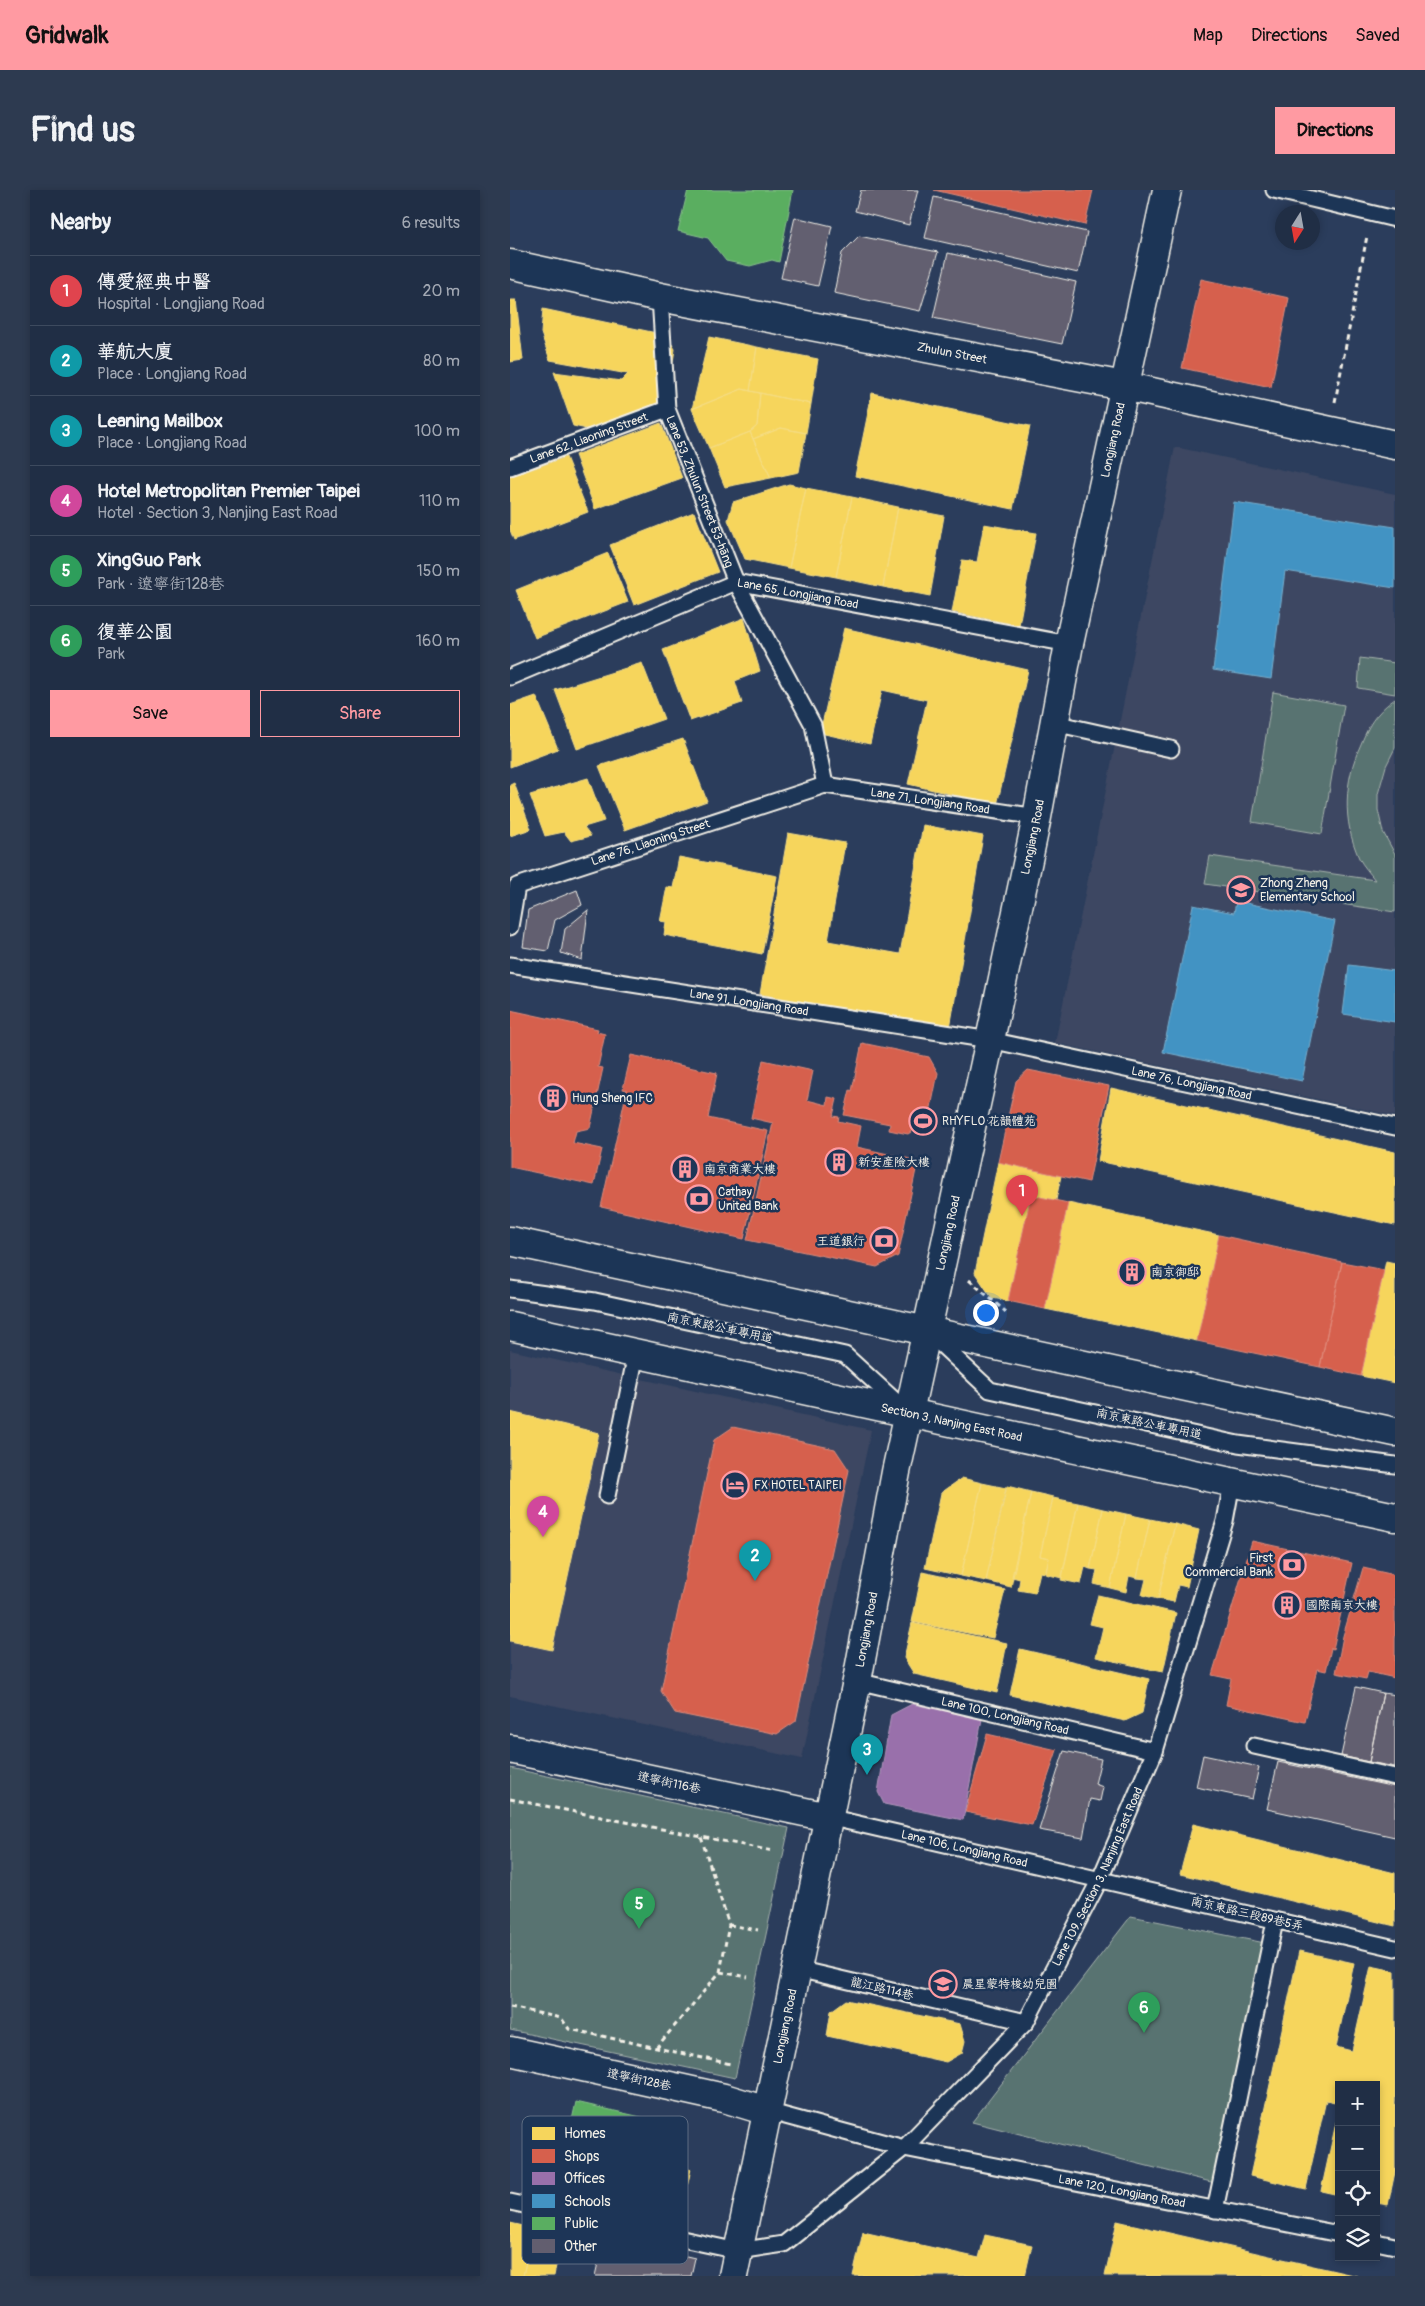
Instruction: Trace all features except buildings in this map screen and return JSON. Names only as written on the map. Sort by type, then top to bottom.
[{"type":"street","name":"Longjiang Road","points":[[736,2263],[857,1681],[926,1331],[990,1040],[1037,817],[1069,644],[1167,190]]},
{"type":"street","name":"Zhulun Street","points":[[510,264],[660,297],[1124,386],[1395,445]]},
{"type":"street","points":[[510,1241],[1395,1432]]},
{"type":"street","name":"Section 3, Nanjing East Road","points":[[510,1326],[835,1399],[909,1413],[1395,1517]]},
{"type":"street","name":"遼寧街116巷","points":[[510,1749],[828,1817]]},
{"type":"street","name":"遼寧街128巷","points":[[510,2051],[724,2098],[767,2111]]},
{"type":"lane","points":[[1274,190],[1395,220]]},
{"type":"lane","name":"Lane 53, Zhulun Street 53-hāng","points":[[660,297],[666,409],[736,582],[813,725],[825,785]]},
{"type":"lane","name":"Lane 62, Liaoning Street","points":[[510,467],[666,409]]},
{"type":"lane","name":"Lane 65, Longjiang Road","points":[[510,677],[736,582],[1069,644]]},
{"type":"lane","points":[[1054,723],[1171,749]]},
{"type":"lane","name":"Lane 71, Longjiang Road","points":[[825,785],[1037,817]]},
{"type":"lane","name":"Lane 76, Liaoning Street","points":[[510,927],[517,886],[825,785]]},
{"type":"lane","name":"Lane 91, Longjiang Road","points":[[510,965],[990,1040]]},
{"type":"lane","name":"Lane 76, Longjiang Road","points":[[990,1040],[1395,1127]]},
{"type":"lane","name":"南京東路公車專用道","points":[[510,1289],[594,1301],[846,1355],[909,1413]]},
{"type":"lane","name":"南京東路公車專用道","points":[[926,1331],[990,1390],[1238,1444],[1395,1465]]},
{"type":"lane","points":[[608,1496],[636,1354]]},
{"type":"lane","name":"Lane 109, Section 3, Nanjing East Road","points":[[736,2263],[784,2244],[904,2148],[1026,2022],[1100,1879],[1155,1751],[1225,1521],[1232,1482]]},
{"type":"lane","name":"Lane 100, Longjiang Road","points":[[857,1681],[1155,1751]]},
{"type":"lane","points":[[1254,1746],[1395,1777]]},
{"type":"lane","name":"Lane 106, Longjiang Road","points":[[828,1817],[1100,1879]]},
{"type":"lane","name":"南京東路三段89巷5弄","points":[[1100,1879],[1395,1948]]},
{"type":"lane","points":[[1215,2210],[1275,1921]]},
{"type":"lane","name":"龍江路114巷","points":[[797,1969],[1026,2022]]},
{"type":"lane","points":[[767,2111],[904,2148]]},
{"type":"lane","name":"Lane 120, Longjiang Road","points":[[904,2148],[1335,2233]]},
{"type":"lane","points":[[1380,2243],[1395,2246]]},
{"type":"lane","points":[[688,2249],[736,2263]]},
{"type":"path","points":[[1329,431],[1372,214]]},
{"type":"path","points":[[969,1280],[1006,1312]]},
{"type":"path","points":[[510,1799],[773,1851]]},
{"type":"path","points":[[656,2048],[720,1972],[729,1925],[701,1837]]},
{"type":"path","points":[[729,1925],[758,1930]]},
{"type":"path","points":[[720,1972],[748,1977]]},
{"type":"path","points":[[510,2007],[561,2018],[569,2029],[731,2064]]},
{"type":"shaded area","name":"Zhong Zheng Elementary School","points":[[1175,447],[1395,494],[1395,1116],[1055,1043]]},
{"type":"shaded area","points":[[510,1350],[871,1430],[802,1759],[510,1696]]},
{"type":"green space","points":[[1360,658],[1395,663],[1395,694],[1358,688]]},
{"type":"green space","points":[[1273,692],[1344,705],[1322,834],[1252,822]]},
{"type":"green space","points":[[1395,699],[1395,748],[1386,766],[1378,794],[1378,810],[1383,832],[1395,854],[1395,912],[1205,884],[1210,856],[1375,880],[1359,858],[1354,844],[1348,815],[1348,786],[1355,758],[1368,728],[1380,712]]},
{"type":"green space","points":[[510,1768],[789,1828],[735,2078],[510,2030]]},
{"type":"green space","points":[[1131,1916],[1265,1943],[1215,2183],[972,2122]]},
{"type":"place","name":"Zhong Zheng Elementary School","points":[[1241,890]]},
{"type":"place","name":"Hung Sheng IFC","points":[[553,1098]]},
{"type":"place","name":"RHYFLO 花韻體苑","points":[[923,1121]]},
{"type":"place","name":"新安產險大樓","points":[[839,1162]]},
{"type":"place","name":"南京商業大樓","points":[[685,1169]]},
{"type":"place","name":"Cathay United Bank","points":[[699,1199]]},
{"type":"place","name":"傳愛經典中醫","points":[[1022,1216]]},
{"type":"place","name":"王道銀行","points":[[884,1241]]},
{"type":"place","name":"南京御邸","points":[[1132,1272]]},
{"type":"place","name":"FX HOTEL TAIPEI","points":[[735,1485]]},
{"type":"place","name":"Hotel Metropolitan Premier Taipei","points":[[543,1537]]},
{"type":"place","name":"First Commercial Bank","points":[[1292,1565]]},
{"type":"place","name":"華航大廈","points":[[755,1581]]},
{"type":"place","name":"國際南京大樓","points":[[1287,1605]]},
{"type":"place","name":"Leaning Mailbox","points":[[867,1775]]},
{"type":"place","name":"XingGuo Park","points":[[639,1929]]},
{"type":"place","name":"晨星蒙特梭幼兒園","points":[[943,1984]]},
{"type":"place","name":"復華公園","points":[[1144,2033]]}]
